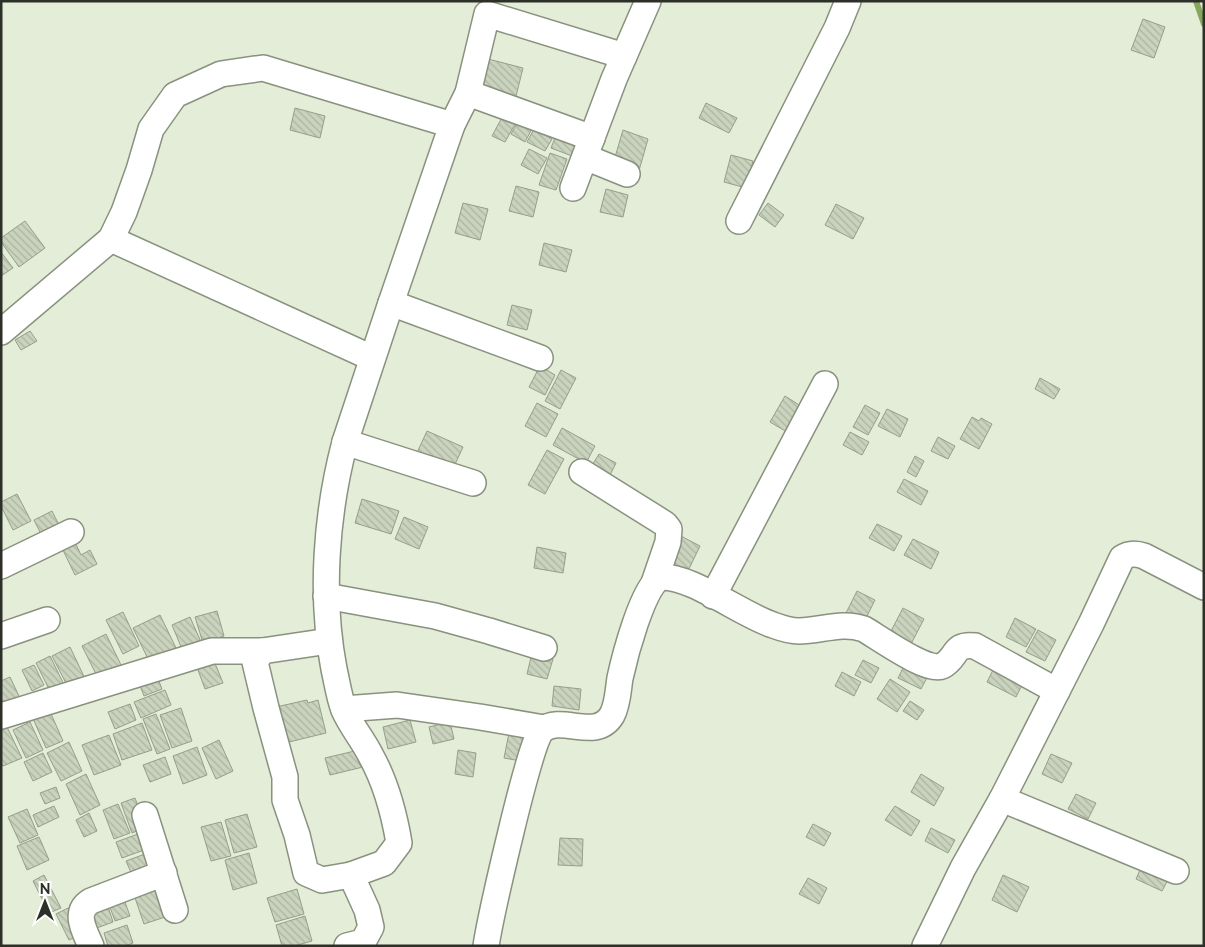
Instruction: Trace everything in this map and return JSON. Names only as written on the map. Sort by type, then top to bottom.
[{"type":"street","points":[[573,188],[624,56],[648,1]]},
{"type":"street","points":[[739,221],[837,28],[848,1]]},
{"type":"street","points":[[262,651],[255,662],[285,777],[286,800],[306,873],[322,880],[351,876],[384,863],[399,843],[394,811],[372,758],[344,709],[329,641],[326,596],[328,555],[337,473],[345,442],[452,125],[468,93],[487,14],[624,56]]},
{"type":"street","points":[[1,332],[111,238],[124,212],[139,170],[150,129],[175,95],[221,74],[263,68],[452,125]]},
{"type":"street","points":[[468,93],[589,147],[627,174]]},
{"type":"street","points":[[111,238],[372,358]]},
{"type":"street","points":[[391,303],[540,358]]},
{"type":"street","points":[[713,596],[825,384]]},
{"type":"street","points":[[345,442],[473,483]]},
{"type":"street","points":[[344,709],[397,705],[480,716],[544,728],[554,726],[591,728],[604,724],[616,705],[629,642],[646,597],[655,580],[668,542],[669,529],[665,524],[582,472]]},
{"type":"street","points":[[1,566],[72,532]]},
{"type":"street","points":[[925,946],[963,868],[1002,799],[1091,624],[1122,558],[1127,554],[1136,553],[1204,587]]},
{"type":"street","points":[[655,580],[660,577],[676,578],[758,620],[790,630],[808,631],[847,625],[864,628],[910,657],[932,667],[940,667],[948,661],[959,646],[966,644],[975,646],[1057,690]]},
{"type":"street","points":[[326,596],[435,616],[544,648]]},
{"type":"street","points":[[1,636],[47,620]]},
{"type":"street","points":[[1,716],[212,651],[262,651],[329,641]]},
{"type":"street","points":[[486,946],[526,774],[538,733],[544,728]]},
{"type":"street","points":[[1002,799],[1176,871]]},
{"type":"street","points":[[145,814],[175,910]]},
{"type":"street","points":[[91,946],[81,920],[84,905],[164,873]]},
{"type":"street","points":[[347,946],[363,942],[371,927],[368,910],[351,876]]},
{"type":"building","points":[[1143,19],[1165,27],[1154,58],[1131,50]]},
{"type":"building","points":[[488,59],[523,68],[515,100],[480,91]]},
{"type":"building","points":[[706,103],[737,118],[729,133],[699,118]]},
{"type":"building","points":[[295,108],[325,116],[320,138],[290,130]]},
{"type":"building","points":[[506,110],[519,117],[505,142],[492,136]]},
{"type":"building","points":[[520,118],[534,125],[525,142],[511,134]]},
{"type":"building","points":[[534,129],[552,139],[545,151],[527,142]]},
{"type":"building","points":[[623,130],[648,139],[638,174],[613,164]]},
{"type":"building","points":[[556,135],[577,143],[572,156],[551,148]]},
{"type":"building","points":[[529,149],[547,158],[538,174],[521,165]]},
{"type":"building","points":[[550,153],[567,159],[556,190],[539,185]]},
{"type":"building","points":[[731,155],[753,161],[746,188],[724,182]]},
{"type":"building","points":[[516,186],[539,192],[533,217],[509,211]]},
{"type":"building","points":[[606,189],[628,195],[623,217],[600,212]]},
{"type":"building","points":[[463,203],[488,209],[480,240],[455,233]]},
{"type":"building","points":[[768,203],[784,215],[775,227],[759,215]]},
{"type":"building","points":[[836,204],[864,218],[853,239],[825,225]]},
{"type":"building","points":[[25,221],[45,248],[19,267],[1,242],[1,238]]},
{"type":"building","points":[[544,243],[572,250],[566,272],[539,265]]},
{"type":"building","points":[[1,252],[13,268],[1,276]]},
{"type":"building","points":[[512,305],[532,310],[527,330],[507,325]]},
{"type":"building","points":[[30,331],[37,341],[21,350],[15,340]]},
{"type":"building","points":[[540,366],[555,375],[545,395],[529,387]]},
{"type":"building","points":[[561,370],[576,378],[560,409],[545,401]]},
{"type":"building","points":[[1040,378],[1060,389],[1054,399],[1035,389]]},
{"type":"building","points":[[785,396],[807,410],[792,435],[770,422]]},
{"type":"building","points":[[537,403],[558,414],[546,437],[525,426]]},
{"type":"building","points":[[865,405],[880,413],[868,435],[853,427]]},
{"type":"building","points":[[887,409],[908,419],[900,437],[878,426]]},
{"type":"building","points":[[972,417],[979,421],[981,418],[992,424],[979,449],[960,439]]},
{"type":"building","points":[[562,428],[595,446],[586,463],[553,445]]},
{"type":"building","points":[[427,431],[463,447],[451,473],[415,457]]},
{"type":"building","points":[[850,432],[869,442],[862,455],[843,445]]},
{"type":"building","points":[[938,437],[955,446],[948,459],[931,451]]},
{"type":"building","points":[[547,450],[564,459],[545,494],[528,485]]},
{"type":"building","points":[[599,454],[616,463],[609,477],[591,467]]},
{"type":"building","points":[[915,456],[924,461],[916,477],[907,472]]},
{"type":"building","points":[[904,479],[928,491],[921,505],[897,492]]},
{"type":"building","points":[[17,494],[31,521],[13,530],[1,506],[1,502]]},
{"type":"building","points":[[362,499],[399,511],[391,534],[355,523]]},
{"type":"building","points":[[52,511],[61,529],[43,538],[34,520]]},
{"type":"building","points":[[404,517],[428,527],[419,549],[395,539]]},
{"type":"building","points":[[877,524],[902,536],[894,551],[869,538]]},
{"type":"building","points":[[679,535],[700,546],[686,575],[664,563]]},
{"type":"building","points":[[913,539],[939,552],[931,569],[904,555]]},
{"type":"building","points":[[74,540],[81,555],[90,550],[97,564],[75,575],[61,546]]},
{"type":"building","points":[[537,547],[566,553],[563,573],[534,568]]},
{"type":"building","points":[[857,591],[875,600],[864,622],[846,613]]},
{"type":"building","points":[[903,608],[924,619],[911,644],[890,633]]},
{"type":"building","points":[[217,611],[224,636],[203,643],[195,617]]},
{"type":"building","points":[[123,612],[139,646],[123,654],[106,620]]},
{"type":"building","points":[[160,615],[178,652],[151,665],[133,628]]},
{"type":"building","points":[[190,617],[201,642],[182,649],[172,625]]},
{"type":"building","points":[[1015,618],[1036,629],[1026,647],[1006,637]]},
{"type":"building","points":[[1038,630],[1056,640],[1045,661],[1026,652]]},
{"type":"building","points":[[106,634],[121,665],[97,676],[82,646]]},
{"type":"building","points":[[70,647],[89,687],[72,695],[52,656]]},
{"type":"building","points":[[532,653],[553,659],[547,679],[527,674]]},
{"type":"building","points":[[50,656],[70,697],[56,703],[36,663]]},
{"type":"building","points":[[212,656],[223,683],[205,689],[195,662]]},
{"type":"building","points":[[863,660],[879,668],[871,683],[855,675]]},
{"type":"building","points":[[998,660],[1027,675],[1016,697],[987,682]]},
{"type":"building","points":[[906,662],[929,674],[921,689],[898,678]]},
{"type":"building","points":[[34,665],[44,685],[32,691],[22,670]]},
{"type":"building","points":[[155,671],[162,689],[144,696],[137,678]]},
{"type":"building","points":[[842,672],[861,682],[854,696],[835,686]]},
{"type":"building","points":[[10,677],[25,709],[1,713],[1,681]]},
{"type":"building","points":[[890,679],[910,692],[897,712],[877,699]]},
{"type":"building","points":[[554,686],[581,689],[579,710],[552,706]]},
{"type":"building","points":[[165,690],[171,705],[141,718],[134,702]]},
{"type":"building","points":[[307,700],[308,703],[318,700],[326,733],[285,743],[276,707]]},
{"type":"building","points":[[910,701],[924,710],[917,720],[903,711]]},
{"type":"building","points":[[130,704],[136,720],[115,729],[108,712]]},
{"type":"building","points":[[48,707],[63,741],[46,748],[31,714]]},
{"type":"building","points":[[181,708],[192,741],[172,748],[160,715]]},
{"type":"building","points":[[156,714],[170,749],[157,754],[143,719]]},
{"type":"building","points":[[410,720],[416,742],[388,749],[383,727]]},
{"type":"building","points":[[30,722],[43,750],[26,758],[13,730]]},
{"type":"building","points":[[450,722],[454,739],[433,744],[429,727]]},
{"type":"building","points":[[142,723],[152,750],[122,760],[113,734]]},
{"type":"building","points":[[6,725],[22,758],[3,766],[1,763],[1,727]]},
{"type":"building","points":[[509,733],[531,738],[526,762],[504,758]]},
{"type":"building","points":[[109,735],[121,765],[94,775],[82,745]]},
{"type":"building","points":[[219,740],[233,771],[216,779],[202,748]]},
{"type":"building","points":[[69,742],[82,771],[61,781],[47,753]]},
{"type":"building","points":[[197,747],[207,775],[183,784],[173,756]]},
{"type":"building","points":[[359,750],[363,767],[330,775],[325,758]]},
{"type":"building","points":[[458,750],[476,753],[473,777],[455,774]]},
{"type":"building","points":[[43,753],[52,772],[33,781],[24,762]]},
{"type":"building","points":[[1051,754],[1072,763],[1062,783],[1042,774]]},
{"type":"building","points":[[165,757],[171,774],[150,782],[143,765]]},
{"type":"building","points":[[86,774],[100,805],[80,815],[66,784]]},
{"type":"building","points":[[921,774],[944,788],[934,806],[911,792]]},
{"type":"building","points":[[56,787],[60,798],[45,804],[40,793]]},
{"type":"building","points":[[1076,794],[1096,803],[1088,819],[1068,809]]},
{"type":"building","points":[[135,798],[146,827],[132,833],[121,803]]},
{"type":"building","points":[[118,804],[130,833],[114,839],[103,810]]},
{"type":"building","points":[[54,806],[59,817],[38,827],[33,815]]},
{"type":"building","points":[[895,806],[920,821],[911,836],[885,820]]},
{"type":"building","points":[[27,809],[38,835],[20,843],[8,817]]},
{"type":"building","points":[[89,813],[97,831],[84,837],[76,820]]},
{"type":"building","points":[[247,814],[257,847],[234,853],[225,820]]},
{"type":"building","points":[[221,822],[231,856],[211,861],[201,827]]},
{"type":"building","points":[[813,824],[831,833],[824,846],[806,837]]},
{"type":"building","points":[[931,828],[955,840],[948,853],[925,841]]},
{"type":"building","points":[[149,830],[155,846],[122,858],[116,842]]},
{"type":"building","points":[[39,837],[49,860],[27,870],[17,846]]},
{"type":"building","points":[[560,838],[583,839],[582,866],[558,865]]},
{"type":"building","points":[[153,851],[160,866],[133,877],[126,861]]},
{"type":"building","points":[[249,853],[257,883],[233,890],[225,860]]},
{"type":"building","points":[[1144,861],[1171,874],[1162,891],[1136,879]]},
{"type":"building","points":[[44,875],[61,908],[49,913],[33,881]]},
{"type":"building","points":[[1003,875],[1029,887],[1017,912],[992,900]]},
{"type":"building","points":[[808,878],[827,888],[819,904],[799,894]]},
{"type":"building","points":[[162,879],[174,914],[144,924],[132,889]]},
{"type":"building","points":[[297,889],[304,914],[275,922],[267,898]]},
{"type":"building","points":[[122,894],[130,916],[115,921],[107,899]]},
{"type":"building","points":[[106,900],[113,922],[94,929],[86,907]]},
{"type":"building","points":[[68,908],[81,934],[69,940],[56,914]]},
{"type":"building","points":[[305,916],[312,941],[294,946],[282,946],[276,925]]},
{"type":"building","points":[[127,925],[133,943],[125,946],[108,946],[104,933]]},
{"type":"waterway","points":[[1196,1],[1204,24]]}]
